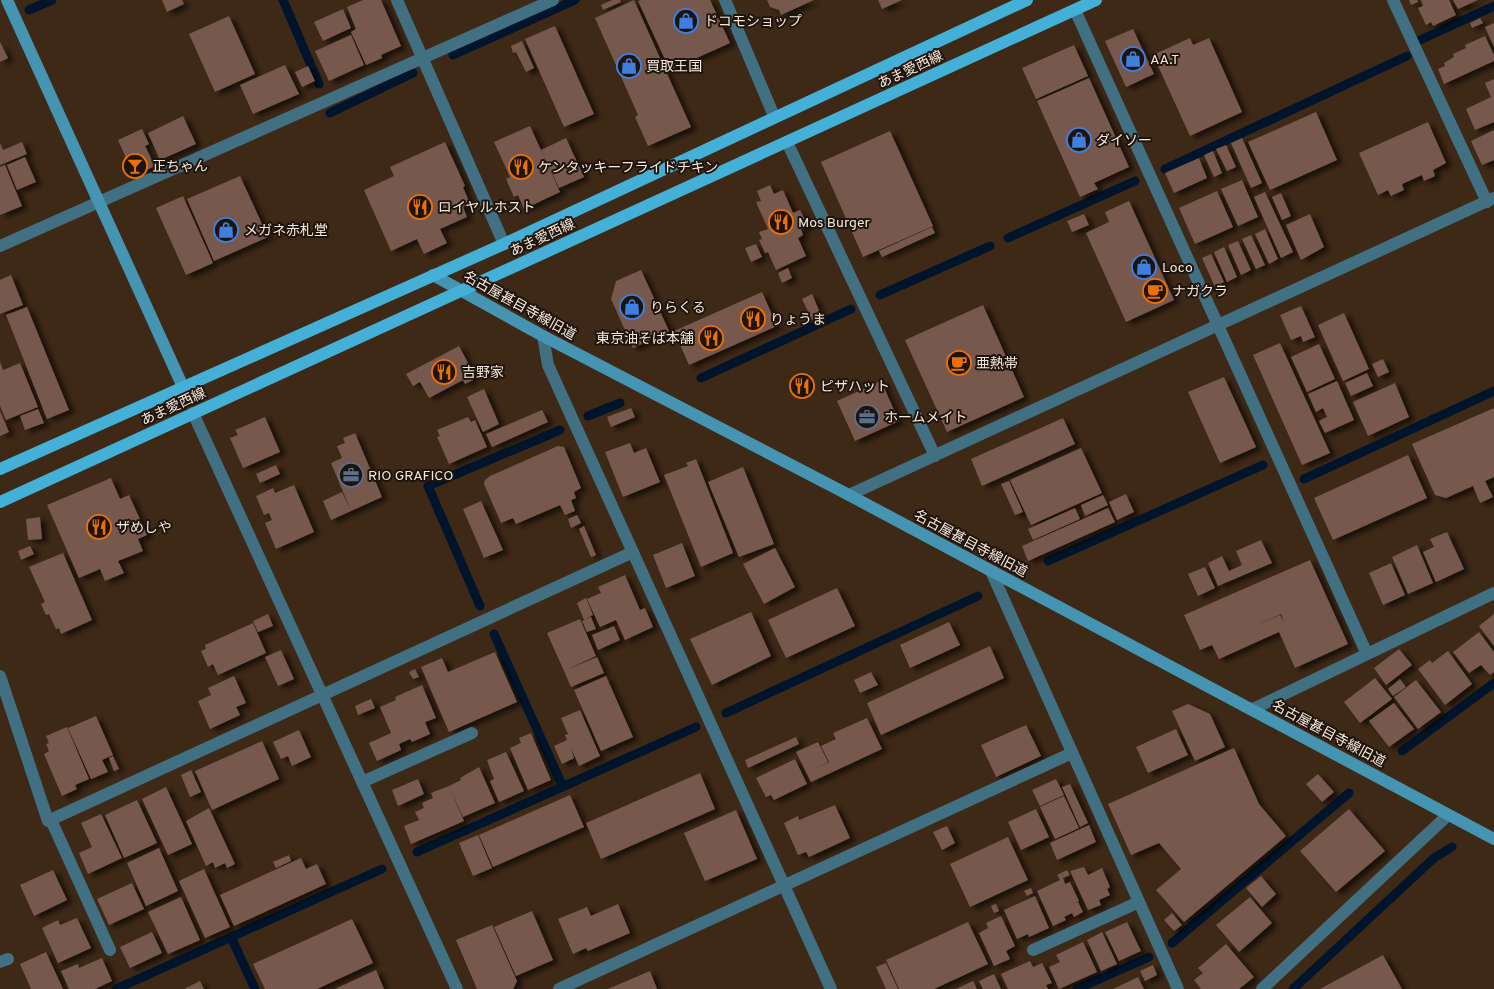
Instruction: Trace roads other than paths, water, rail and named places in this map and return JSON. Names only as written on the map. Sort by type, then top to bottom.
[{"type":"main road","name":"あま愛西線","points":[[0,470],[504,244],[774,116],[1028,0]]},
{"type":"main road","name":"あま愛西線","points":[[0,502],[1096,0]]},
{"type":"street","points":[[7,0],[183,387]]},
{"type":"street","points":[[397,0],[504,244]]},
{"type":"street","points":[[0,246],[553,0]]},
{"type":"street","points":[[724,0],[774,116]]},
{"type":"street","points":[[849,495],[1490,200],[1393,0]]},
{"type":"street","points":[[1075,10],[1367,654]]},
{"type":"street","points":[[787,142],[935,456]]},
{"type":"street","name":"名古屋甚目寺線旧道","points":[[432,276],[462,290],[543,336],[849,495],[1253,709],[1494,839]]},
{"type":"street","points":[[543,336],[548,365],[831,989]]},
{"type":"street","points":[[193,413],[457,989]]},
{"type":"street","points":[[51,820],[633,552]]},
{"type":"street","points":[[991,571],[1178,989]]},
{"type":"street","points":[[1253,709],[1494,593]]},
{"type":"street","points":[[0,676],[48,821],[51,820],[110,950]]},
{"type":"street","points":[[362,782],[472,733]]},
{"type":"street","points":[[558,989],[1072,753]]},
{"type":"street","points":[[1262,989],[1448,815]]},
{"type":"street","points":[[1033,950],[1139,902]]},
{"type":"waterway","points":[[29,10],[52,0]]},
{"type":"waterway","points":[[283,0],[319,84]]},
{"type":"waterway","points":[[453,55],[575,0]]},
{"type":"waterway","points":[[1420,40],[1494,6]]},
{"type":"waterway","points":[[1165,169],[1407,56]]},
{"type":"waterway","points":[[330,113],[413,73]]},
{"type":"waterway","points":[[1008,238],[1135,181]]},
{"type":"waterway","points":[[880,295],[990,246]]},
{"type":"waterway","points":[[701,378],[851,309]]},
{"type":"waterway","points":[[1304,479],[1494,391]]},
{"type":"waterway","points":[[588,416],[620,403]]},
{"type":"waterway","points":[[480,606],[428,486],[560,430]]},
{"type":"waterway","points":[[1048,561],[1263,465]]},
{"type":"waterway","points":[[726,713],[978,596]]},
{"type":"waterway","points":[[494,634],[563,787]]},
{"type":"waterway","points":[[1402,751],[1494,683]]},
{"type":"waterway","points":[[417,852],[696,727]]},
{"type":"waterway","points":[[1172,943],[1349,793]]},
{"type":"waterway","points":[[1293,989],[1434,858],[1452,847]]},
{"type":"waterway","points":[[116,989],[382,869]]},
{"type":"waterway","points":[[231,937],[255,989]]},
{"type":"waterway","points":[[1077,989],[1149,957]]},
{"type":"place","name":"ドコモショップ","points":[[686,21]]},
{"type":"place","name":"AA.T","points":[[1133,59]]},
{"type":"place","name":"買取王国","points":[[629,66]]},
{"type":"place","name":"ダイソー","points":[[1079,140]]},
{"type":"place","name":"正ちゃん","points":[[135,166]]},
{"type":"place","name":"ケンタッキーフライドチキン","points":[[521,167]]},
{"type":"place","name":"ロイヤルホスト","points":[[420,207]]},
{"type":"place","name":"Mos Burger","points":[[781,222]]},
{"type":"place","name":"メガネ赤札堂","points":[[226,230]]},
{"type":"place","name":"Loco","points":[[1144,267]]},
{"type":"place","name":"ナガクラ","points":[[1155,291]]},
{"type":"place","name":"りらくる","points":[[632,307]]},
{"type":"place","name":"りょうま","points":[[753,319]]},
{"type":"place","name":"東京油そば本舗","points":[[711,338]]},
{"type":"place","name":"亜熱帯","points":[[959,363]]},
{"type":"place","name":"吉野家","points":[[444,372]]},
{"type":"place","name":"ピザハット","points":[[802,386]]},
{"type":"place","name":"ホームメイト","points":[[867,417]]},
{"type":"place","name":"RIO GRAFICO","points":[[351,475]]},
{"type":"place","name":"ザめしや","points":[[99,527]]}]
